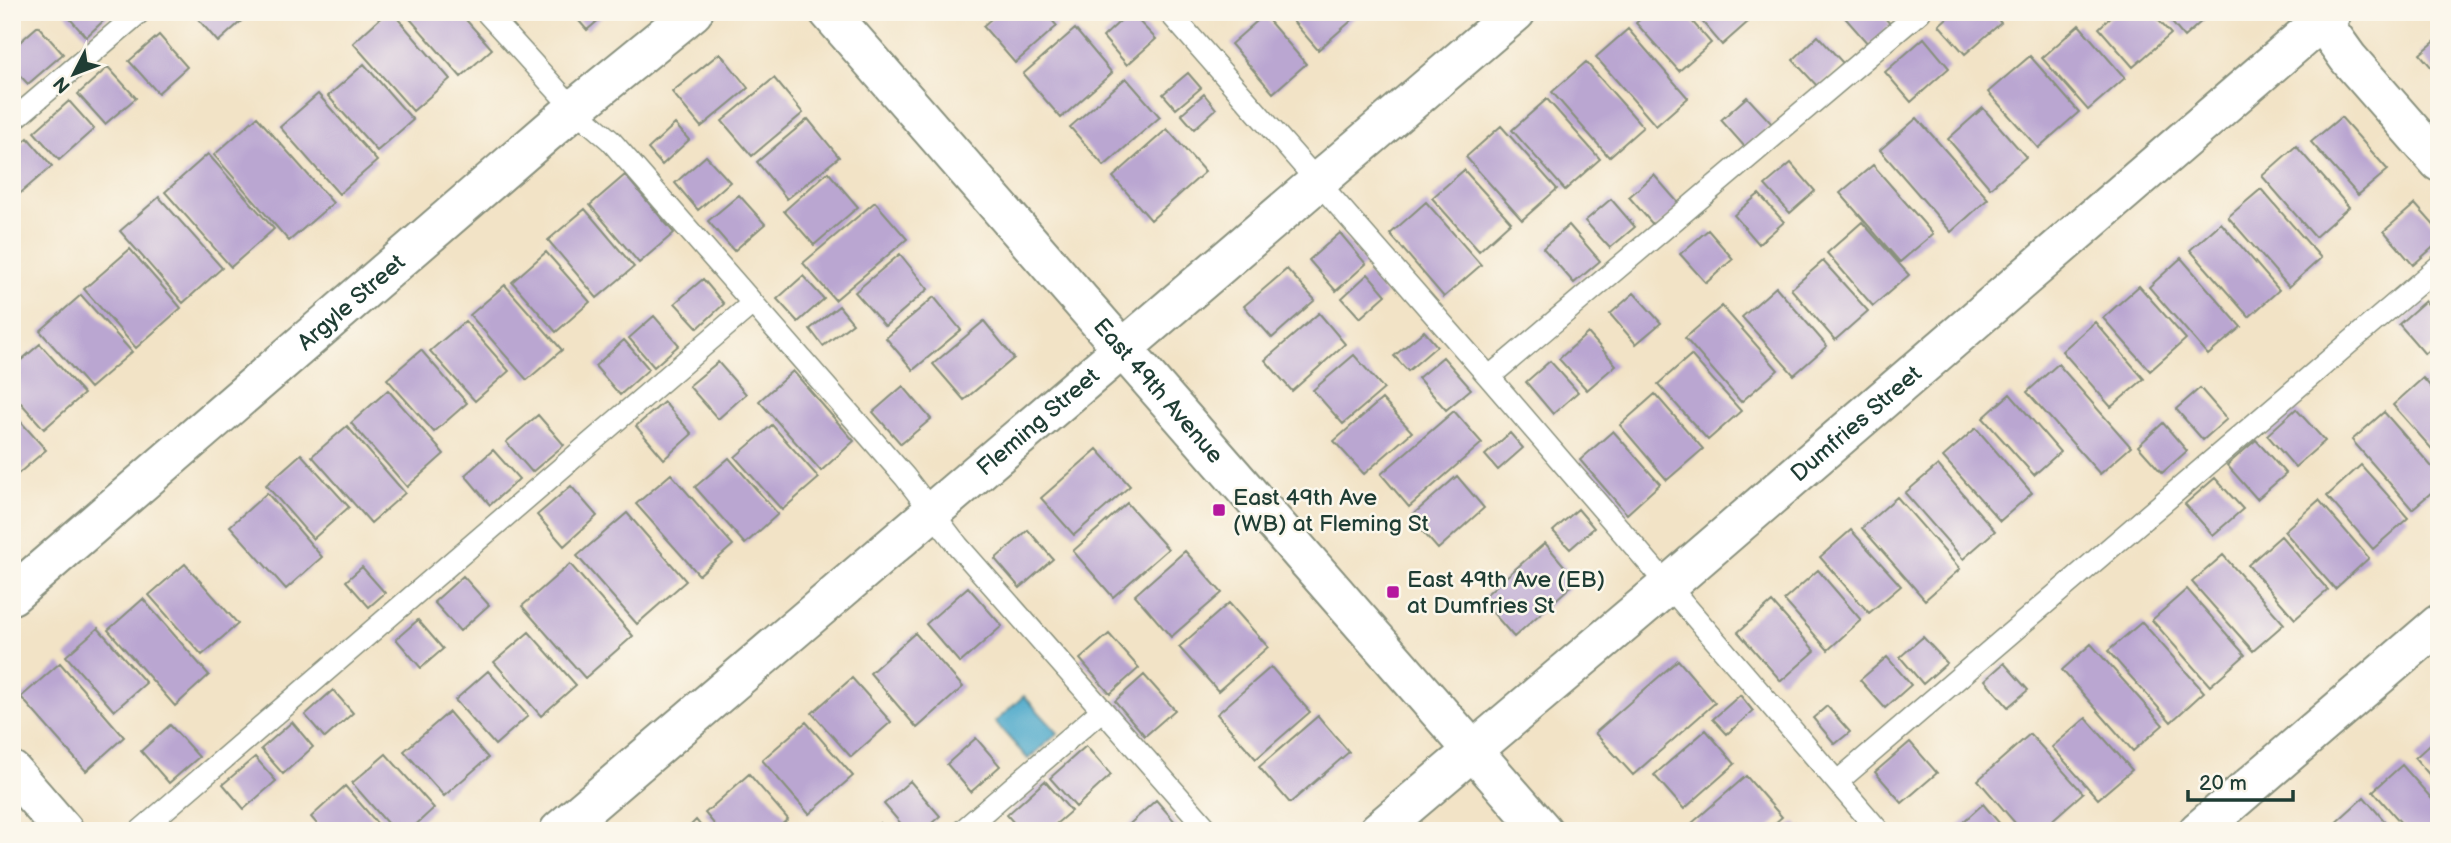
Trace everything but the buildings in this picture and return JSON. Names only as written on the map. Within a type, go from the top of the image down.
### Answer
[{"type":"street","name":"Argyle Street","points":[[12,595],[573,109],[693,12]]},
{"type":"street","name":"East 49th Avenue","points":[[829,12],[1543,831]]},
{"type":"street","name":"Fleming Street","points":[[559,831],[1516,12]]},
{"type":"street","points":[[2323,15],[2348,58],[2439,162]]},
{"type":"street","name":"Dumfries Street","points":[[1378,831],[1667,586],[2323,15]]},
{"type":"street","points":[[2198,831],[2439,625]]},
{"type":"street","points":[[12,771],[64,831]]},
{"type":"lane","points":[[12,121],[140,12]]},
{"type":"lane","points":[[485,12],[573,109],[611,141],[905,477],[958,546],[1209,831]]},
{"type":"lane","points":[[1169,12],[1489,377],[1879,831]]},
{"type":"lane","points":[[1489,377],[1920,12]]},
{"type":"lane","points":[[1837,782],[2439,266]]},
{"type":"lane","points":[[140,831],[753,303]]},
{"type":"lane","points":[[962,831],[1102,710]]},
{"type":"water","points":[[1024,696],[1058,733],[1028,759],[995,722]]},
{"type":"place","name":"East 49th Ave (WB) at Fleming St","points":[[1219,510]]},
{"type":"place","name":"East 49th Ave (EB) at Dumfries St","points":[[1393,592]]}]
